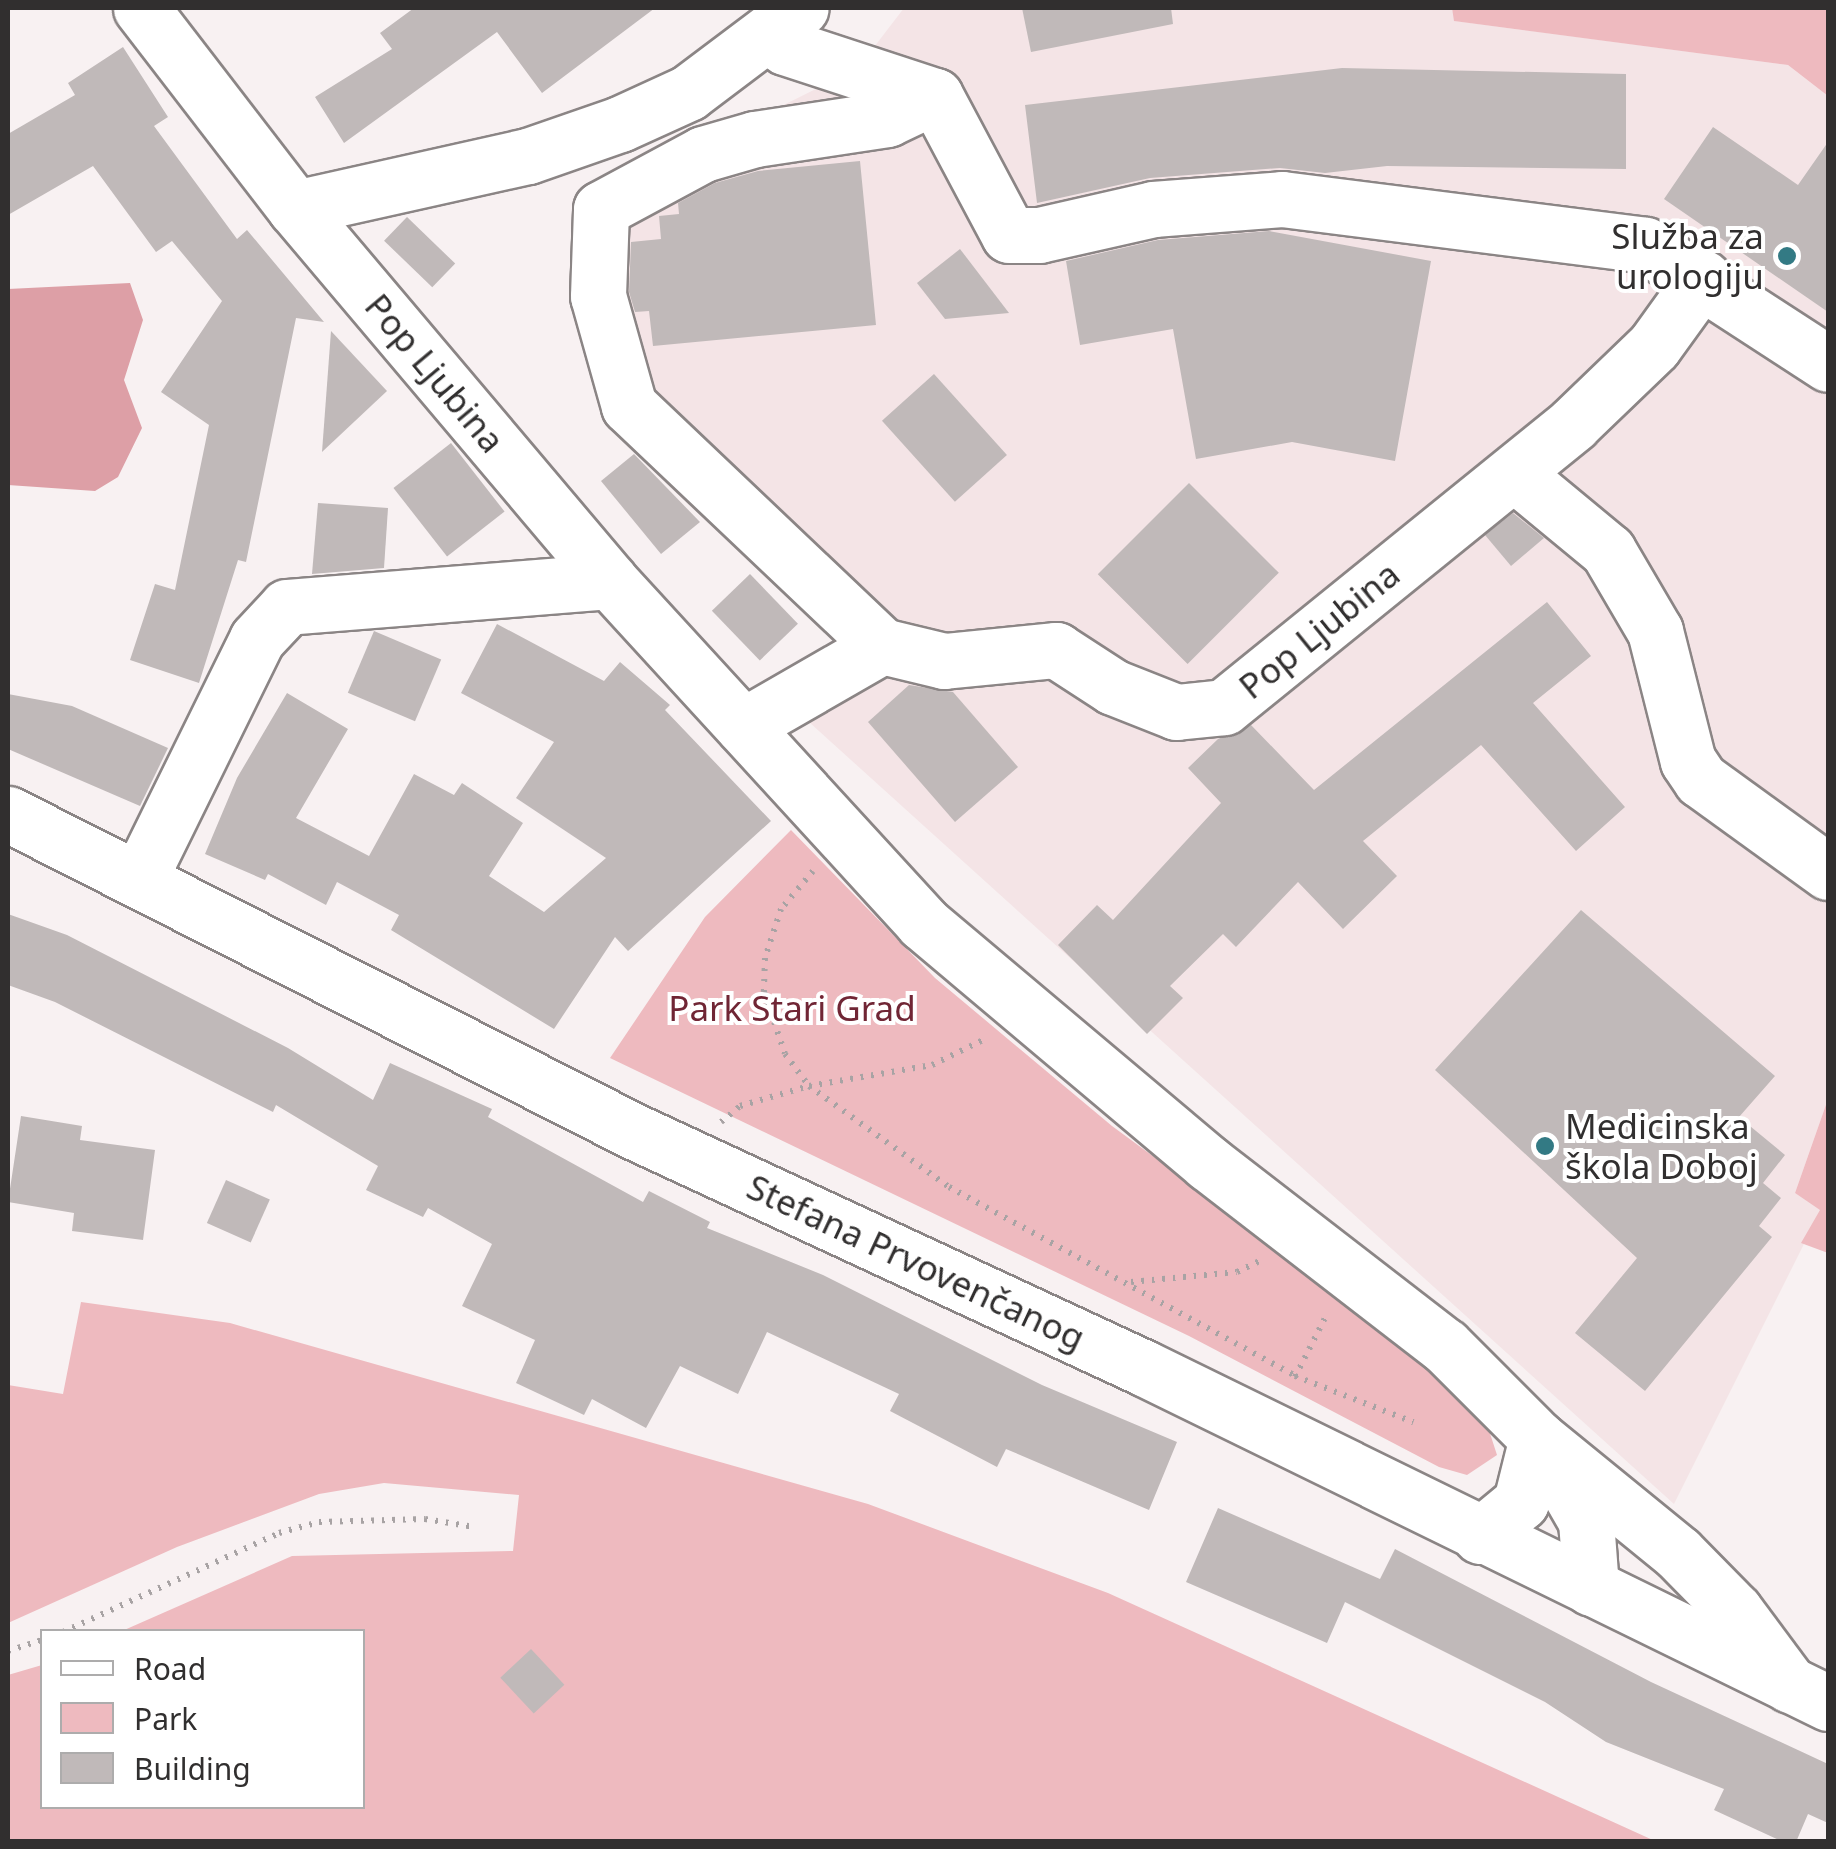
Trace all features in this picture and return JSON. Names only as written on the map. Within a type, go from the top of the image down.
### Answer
[{"type":"street","name":"Pop Ljubina","points":[[141,8],[295,208],[610,581],[922,923],[980,975],[1445,1346],[1538,1438]]},
{"type":"street","points":[[295,208],[528,156],[620,124],[688,92],[787,20]]},
{"type":"street","points":[[787,20],[786,47],[936,96],[1009,234],[1039,236],[1153,209],[1282,199],[1646,245],[1702,278],[1828,364]]},
{"type":"street","points":[[743,726],[882,646],[629,406],[598,296],[601,209],[703,154],[756,139],[887,119],[936,96]]},
{"type":"street","name":"Pop Ljubina","points":[[882,646],[944,661],[1056,650],[1112,686],[1176,712],[1224,707],[1516,474],[1654,346],[1702,278]]},
{"type":"street","points":[[1516,474],[1608,551],[1655,631],[1688,760],[1701,780],[1828,872]]},
{"type":"street","points":[[139,879],[258,639],[287,607],[610,581]]},
{"type":"street","name":"Stefana Prvovenčanog","points":[[8,814],[633,1131],[1144,1368],[1809,1694]]},
{"type":"street","points":[[1480,1536],[1521,1502],[1538,1438]]},
{"type":"street","points":[[1538,1438],[1586,1521],[1590,1588]]},
{"type":"street","points":[[1538,1438],[1678,1553],[1736,1611],[1809,1694]]},
{"type":"path","points":[[821,862],[781,909],[766,958],[764,992],[784,1054],[809,1086],[949,1187],[1130,1282],[1296,1376],[1412,1422]]},
{"type":"path","points":[[740,1106],[809,1086],[932,1065],[990,1037]]},
{"type":"path","points":[[1130,1282],[1237,1272],[1255,1266],[1271,1246]]},
{"type":"path","points":[[1296,1376],[1336,1296]]},
{"type":"path","points":[[70,1629],[279,1533],[318,1522],[425,1520],[474,1527]]},
{"type":"path","points":[[8,1650],[40,1641]]},
{"type":"shaded area","points":[[904,8],[1452,8],[1455,21],[1788,65],[1828,96],[1828,1099],[1795,1193],[1821,1210],[1674,1504],[778,694],[860,653],[608,407],[588,202],[858,68]]},
{"type":"shaded area","points":[[130,283],[143,320],[124,380],[142,428],[118,477],[95,491],[8,485],[8,289]]},
{"type":"green space","points":[[1452,8],[1828,8],[1828,96],[1788,65],[1454,21]]},
{"type":"green space","name":"Park Stari Grad","points":[[791,830],[935,978],[1112,1126],[1408,1344],[1485,1418],[1497,1455],[1467,1475],[1439,1467],[1189,1336],[610,1058],[705,917]]},
{"type":"green space","points":[[1828,1099],[1828,1253],[1801,1243],[1820,1210],[1795,1193]]},
{"type":"green space","points":[[81,1302],[230,1323],[868,1504],[1108,1593],[1655,1841],[8,1841],[8,1675],[40,1666],[40,1809],[365,1809],[365,1629],[127,1629],[292,1556],[513,1551],[519,1495],[384,1483],[319,1494],[177,1547],[8,1623],[8,1385],[63,1394]]},
{"type":"building","points":[[414,8],[655,8],[542,93],[497,32],[344,143],[315,97],[392,49],[380,33]]},
{"type":"building","points":[[1022,8],[1171,8],[1173,24],[1031,52]]},
{"type":"building","points":[[123,47],[168,117],[154,126],[237,239],[247,230],[324,322],[296,318],[246,562],[238,560],[199,683],[130,660],[155,584],[175,590],[209,425],[161,392],[222,301],[172,241],[156,252],[93,166],[8,215],[8,134],[75,95],[68,83]]},
{"type":"building","points":[[1342,68],[1626,74],[1626,169],[1387,166],[1325,173],[1280,168],[1150,178],[1037,203],[1025,105]]},
{"type":"building","name":"Služba za urologiju","points":[[1713,127],[1798,185],[1828,142],[1828,312],[1664,199]]},
{"type":"building","points":[[860,161],[876,325],[653,346],[649,311],[635,312],[629,292],[631,242],[661,239],[659,216],[679,214],[678,203],[715,183],[758,171]]},
{"type":"building","points":[[407,217],[455,264],[432,287],[384,241]]},
{"type":"building","points":[[1269,231],[1431,261],[1395,461],[1292,442],[1196,459],[1173,329],[1080,345],[1066,261],[1158,240]]},
{"type":"building","points":[[960,249],[1009,313],[945,319],[917,283]]},
{"type":"building","points":[[331,331],[387,391],[322,452]]},
{"type":"building","points":[[934,374],[1007,455],[955,502],[882,421]]},
{"type":"building","points":[[451,443],[505,512],[447,557],[393,488]]},
{"type":"building","points":[[634,454],[700,522],[661,554],[601,481]]},
{"type":"building","points":[[1189,483],[1279,573],[1188,664],[1098,574]]},
{"type":"building","points":[[318,503],[388,508],[384,568],[312,574]]},
{"type":"building","points":[[1513,513],[1544,538],[1511,566],[1485,535]]},
{"type":"building","points":[[750,574],[798,624],[760,660],[712,611]]},
{"type":"building","points":[[1547,602],[1591,656],[1533,703],[1625,807],[1576,851],[1481,745],[1363,841],[1397,876],[1343,929],[1298,882],[1236,947],[1223,934],[1170,986],[1183,998],[1147,1034],[1058,945],[1097,905],[1113,920],[1221,803],[1188,768],[1218,739],[1251,725],[1314,790]]},
{"type":"building","points":[[497,624],[604,681],[620,662],[670,705],[665,710],[771,821],[628,951],[615,937],[554,1029],[391,930],[399,915],[337,882],[326,905],[268,874],[265,880],[205,854],[237,778],[287,693],[348,729],[296,818],[369,856],[414,774],[454,795],[462,783],[523,823],[489,876],[544,912],[606,858],[516,798],[554,742],[461,693]]},
{"type":"building","points":[[374,631],[441,660],[415,721],[348,693]]},
{"type":"building","points":[[909,685],[953,692],[1018,767],[955,822],[868,722]]},
{"type":"building","points":[[8,694],[72,706],[168,748],[140,806],[8,749]]},
{"type":"building","points":[[1581,910],[1775,1076],[1739,1117],[1785,1155],[1763,1183],[1781,1198],[1759,1226],[1772,1237],[1645,1391],[1575,1333],[1637,1258],[1435,1070]]},
{"type":"building","points":[[8,914],[67,935],[288,1048],[373,1100],[390,1063],[492,1109],[488,1117],[643,1202],[649,1191],[710,1222],[707,1228],[823,1275],[1042,1385],[1177,1442],[1149,1510],[1006,1449],[997,1467],[890,1411],[899,1394],[767,1332],[738,1394],[680,1366],[646,1428],[592,1399],[584,1415],[516,1383],[535,1340],[462,1306],[492,1244],[428,1208],[423,1217],[366,1190],[378,1166],[276,1105],[273,1112],[55,1002],[8,985]]},
{"type":"building","points":[[21,1116],[82,1126],[80,1140],[155,1150],[143,1240],[72,1231],[74,1213],[8,1202]]},
{"type":"building","points":[[226,1180],[270,1200],[251,1242],[207,1223]]},
{"type":"building","points":[[1218,1508],[1380,1579],[1395,1549],[1651,1682],[1828,1764],[1828,1823],[1808,1814],[1796,1842],[1783,1842],[1714,1810],[1724,1789],[1606,1742],[1545,1702],[1345,1602],[1327,1643],[1186,1582]]},
{"type":"building","points":[[531,1649],[564,1685],[534,1713],[500,1678]]},
{"type":"place","name":"Služba za urologiju","points":[[1787,256]]},
{"type":"place","name":"Medicinska škola Doboj","points":[[1545,1146]]}]
